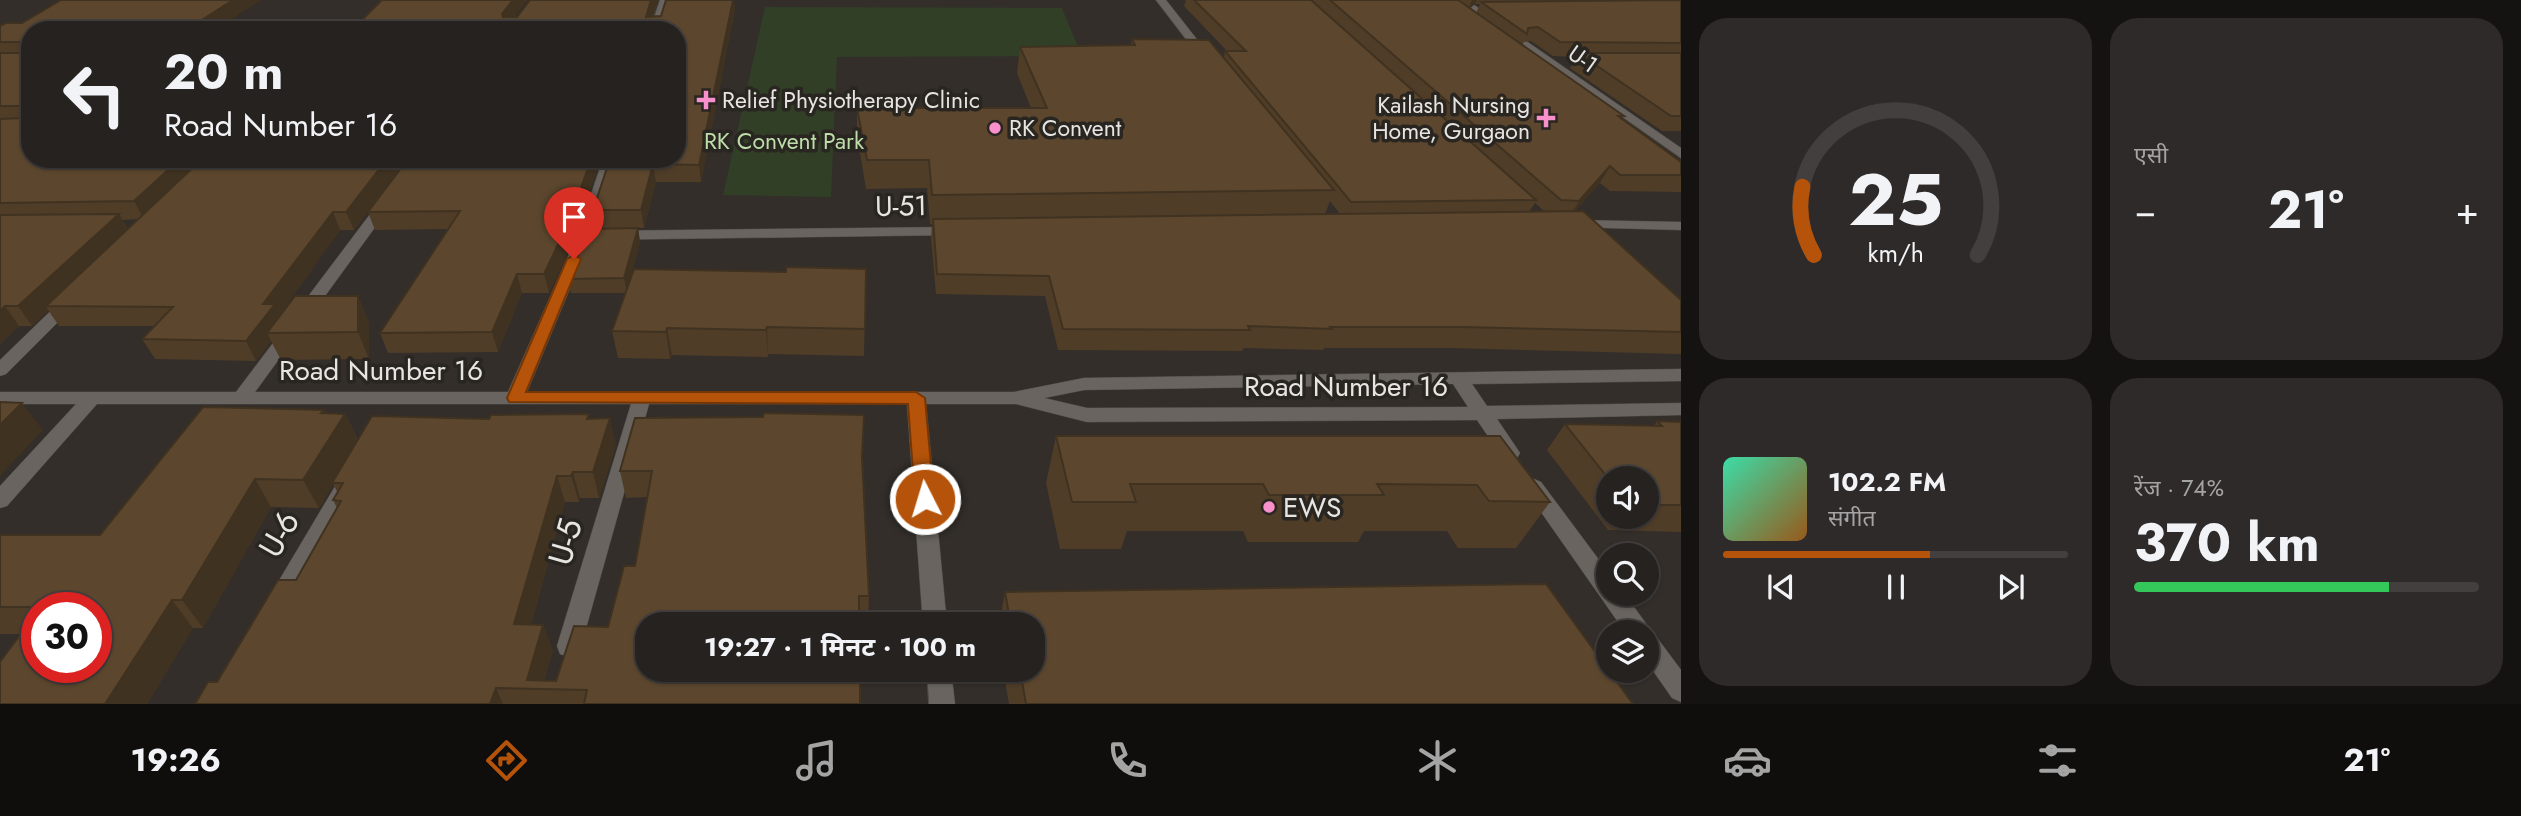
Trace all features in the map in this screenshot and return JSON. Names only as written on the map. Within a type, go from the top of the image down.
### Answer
[{"type":"street","points":[[658,21],[665,0]]},
{"type":"street","points":[[1161,0],[1212,65]]},
{"type":"street","name":"U-1","points":[[1455,2],[1475,10],[1681,154]]},
{"type":"street","name":"U-1","points":[[1455,2],[1582,101]]},
{"type":"street","points":[[1475,10],[1489,9]]},
{"type":"street","points":[[1530,62],[1577,62]]},
{"type":"street","points":[[1624,131],[1663,141],[1681,141]]},
{"type":"street","points":[[515,398],[583,236],[607,168]]},
{"type":"street","points":[[241,398],[393,192]]},
{"type":"street","points":[[1559,224],[1681,226]]},
{"type":"street","name":"U-51","points":[[583,236],[975,231]]},
{"type":"street","points":[[0,370],[78,293]]},
{"type":"street","name":"Road Number 16","points":[[0,398],[1014,398],[1084,384],[1681,375]]},
{"type":"street","points":[[1458,378],[1596,572]]},
{"type":"street","points":[[0,500],[92,398]]},
{"type":"street","points":[[383,422],[396,398]]},
{"type":"street","name":"U-5","points":[[564,664],[642,398]]},
{"type":"street","points":[[916,398],[934,612]]},
{"type":"street","name":"Road Number 16","points":[[1014,398],[1087,415],[1481,413],[1681,408]]},
{"type":"street","name":"U-6","points":[[267,622],[356,469]]},
{"type":"street","points":[[1659,660],[1681,690]]},
{"type":"street","points":[[940,682],[942,704]]},
{"type":"green space","name":"RK Convent Park","points":[[765,7],[1062,8],[1082,56],[837,57],[831,197],[723,195]]},
{"type":"building","points":[[61,0],[233,0],[200,21],[25,21]]},
{"type":"building","points":[[382,0],[513,0],[502,14],[503,17],[517,17],[530,0],[651,0],[646,17],[661,16],[666,0],[733,0],[699,165],[686,165],[686,21],[361,21]]},
{"type":"building","points":[[1194,0],[1311,0],[1536,200],[1351,202],[1225,51],[1246,51]]},
{"type":"building","points":[[1330,0],[1458,0],[1624,116],[1618,116],[1681,162],[1681,175],[1620,175],[1610,166],[1579,201],[1561,200]]},
{"type":"building","points":[[1681,0],[1681,43],[1560,42],[1538,27],[1528,28],[1527,34],[1481,2]]},
{"type":"building","points":[[6,23],[21,23],[21,42],[0,42],[0,26]]},
{"type":"building","points":[[1132,39],[1209,40],[1334,190],[932,195],[929,160],[867,160],[857,108],[1047,108],[1020,47],[1135,45]]},
{"type":"building","points":[[0,53],[21,53],[21,107],[0,106]]},
{"type":"building","points":[[1578,53],[1681,53],[1681,116],[1671,116]]},
{"type":"building","points":[[21,118],[21,168],[170,168],[134,201],[0,203],[0,119]]},
{"type":"building","points":[[192,168],[380,168],[346,212],[333,212],[263,304],[275,304],[246,341],[142,339],[173,307],[46,306]]},
{"type":"building","points":[[401,168],[588,168],[571,217],[544,274],[517,274],[492,332],[380,333],[460,211],[368,212]]},
{"type":"building","points":[[607,168],[652,168],[641,210],[593,210]]},
{"type":"building","points":[[1583,211],[1681,300],[1681,332],[1461,327],[1063,329],[1049,276],[937,274],[933,219]]},
{"type":"building","points":[[119,214],[18,306],[5,306],[0,311],[0,215]]},
{"type":"building","points":[[638,228],[624,278],[568,279],[589,229]]},
{"type":"building","points":[[786,267],[866,269],[865,329],[767,327],[766,330],[667,328],[666,332],[612,331],[634,269],[786,272]]},
{"type":"building","points":[[295,296],[358,296],[358,332],[267,333]]},
{"type":"building","points":[[0,402],[22,403],[0,425]]},
{"type":"building","points":[[203,407],[324,410],[321,413],[345,414],[303,480],[255,479],[182,600],[172,600],[105,704],[0,704],[0,662],[21,634],[21,683],[112,683],[112,592],[21,592],[21,607],[0,607],[0,535],[100,535]]},
{"type":"building","points":[[764,413],[864,415],[862,457],[869,596],[859,596],[859,612],[635,612],[635,682],[860,682],[860,704],[584,704],[587,690],[496,688],[490,704],[195,704],[208,682],[217,682],[278,580],[296,580],[341,501],[333,500],[343,483],[332,483],[372,416],[489,419],[491,415],[589,414],[587,419],[610,418],[593,472],[573,472],[571,476],[557,476],[514,624],[543,625],[527,680],[556,681],[574,626],[608,627],[624,566],[635,566],[652,471],[620,471],[635,418],[763,417]]},
{"type":"building","points":[[1657,421],[1681,422],[1681,505],[1659,505],[1659,466],[1598,466],[1565,424],[1662,426]]},
{"type":"building","points":[[1056,436],[1500,436],[1550,502],[1489,501],[1477,485],[1377,484],[1384,495],[1269,495],[1263,484],[1130,484],[1136,502],[1072,502]]},
{"type":"building","points":[[1546,584],[1596,653],[1596,683],[1618,683],[1633,704],[1026,704],[1022,682],[1045,682],[1045,612],[1009,612],[1005,592]]},
{"type":"place","name":"Relief Physiotherapy Clinic","points":[[706,100]]},
{"type":"place","name":"Kailash Nursing Home, Gurgaon","points":[[1546,118]]},
{"type":"place","name":"RK Convent","points":[[995,128]]},
{"type":"place","name":"EWS","points":[[1269,507]]},
{"type":"route","points":[[574,259],[515,398],[916,398],[925,499]]}]
